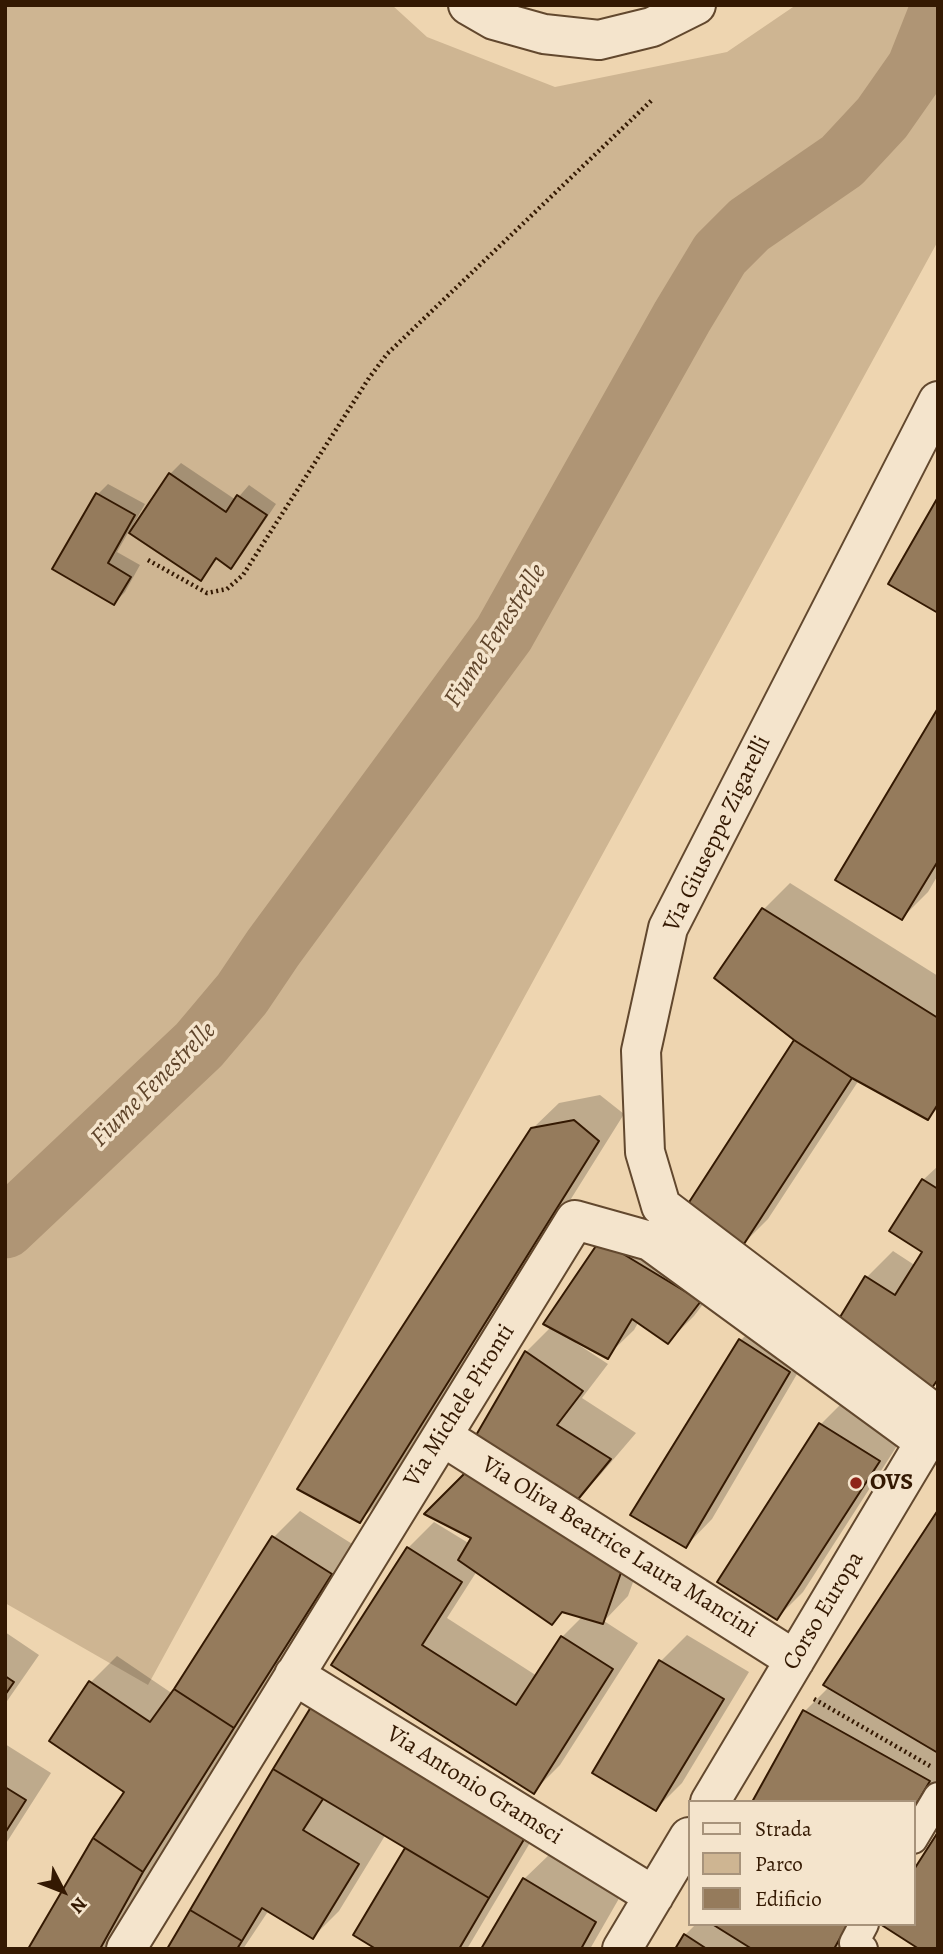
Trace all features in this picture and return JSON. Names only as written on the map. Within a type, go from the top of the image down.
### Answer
[{"type":"street","points":[[468,5],[494,20],[544,34],[599,40],[652,27],[696,5]]},
{"type":"street","name":"Via Giuseppe Zigarelli","points":[[934,1426],[661,1206],[645,1152],[641,1051],[668,928],[938,401]]},
{"type":"street","name":"Via Michele Pironti","points":[[126,1949],[575,1220],[650,1241],[934,1426]]},
{"type":"street","name":"Corso Europa","points":[[711,1800],[934,1426]]},
{"type":"street","name":"Via Oliva Beatrice Laura Mancini","points":[[442,1436],[789,1670]]},
{"type":"street","name":"Via Antonio Gramsci","points":[[295,1675],[654,1896]]},
{"type":"street","points":[[915,1836],[938,1797]]},
{"type":"street","points":[[622,1949],[688,1839]]},
{"type":"street","points":[[863,1926],[854,1943],[863,1949]]},
{"type":"path","points":[[148,560],[207,593],[228,589],[243,575],[387,354],[653,99]]},
{"type":"path","points":[[789,1670],[938,1770]]},
{"type":"green space","points":[[5,5],[392,5],[427,37],[555,87],[727,52],[796,5],[938,5],[938,241],[148,1685],[5,1603]]},
{"type":"building","points":[[169,473],[226,512],[237,495],[267,515],[231,569],[216,558],[201,581],[129,533]]},
{"type":"building","points":[[96,493],[135,515],[108,563],[131,577],[114,605],[52,569]]},
{"type":"building","points":[[938,497],[938,613],[888,584]]},
{"type":"building","points":[[938,708],[938,861],[902,920],[835,880]]},
{"type":"building","points":[[762,908],[938,1018],[938,1104],[928,1120],[852,1078],[794,1040],[714,978]]},
{"type":"building","points":[[794,1040],[852,1078],[742,1247],[684,1210]]},
{"type":"building","points":[[574,1120],[599,1141],[360,1523],[297,1489],[531,1128]]},
{"type":"building","points":[[922,1179],[938,1189],[938,1379],[932,1388],[834,1327],[865,1276],[895,1295],[922,1252],[889,1231]]},
{"type":"building","points":[[600,1240],[701,1301],[668,1344],[632,1319],[608,1359],[543,1324]]},
{"type":"building","points":[[739,1339],[790,1372],[686,1548],[630,1515]]},
{"type":"building","points":[[525,1351],[583,1391],[557,1425],[611,1459],[575,1503],[475,1437]]},
{"type":"building","points":[[819,1423],[880,1461],[777,1620],[717,1582]]},
{"type":"building","points":[[469,1469],[623,1567],[603,1624],[562,1612],[552,1625],[458,1560],[471,1538],[424,1514]]},
{"type":"building","points":[[938,1510],[938,1753],[823,1685]]},
{"type":"building","points":[[272,1536],[332,1574],[234,1728],[174,1689]]},
{"type":"building","points":[[407,1547],[462,1582],[422,1645],[516,1705],[561,1636],[613,1669],[534,1794],[331,1665]]},
{"type":"building","points":[[659,1660],[724,1699],[656,1811],[592,1773]]},
{"type":"building","points":[[5,1676],[14,1682],[5,1695]]},
{"type":"building","points":[[89,1681],[150,1722],[174,1689],[234,1728],[143,1872],[93,1838],[124,1792],[49,1741]]},
{"type":"building","points":[[311,1707],[526,1836],[489,1898],[273,1769]]},
{"type":"building","points":[[803,1710],[930,1781],[915,1807],[915,1800],[753,1800]]},
{"type":"building","points":[[273,1769],[323,1799],[303,1830],[359,1864],[313,1939],[262,1908],[242,1941],[190,1910]]},
{"type":"building","points":[[5,1787],[26,1800],[5,1833]]},
{"type":"building","points":[[938,1832],[938,1949],[919,1949],[883,1926],[915,1926],[915,1868]]},
{"type":"building","points":[[93,1838],[143,1872],[100,1949],[28,1949]]},
{"type":"building","points":[[405,1848],[489,1898],[459,1949],[376,1949],[353,1935]]},
{"type":"building","points":[[523,1878],[596,1922],[581,1949],[481,1949]]},
{"type":"building","points":[[190,1910],[242,1941],[237,1949],[167,1949]]},
{"type":"building","points":[[715,1926],[847,1926],[834,1949],[752,1949]]},
{"type":"building","points":[[684,1934],[707,1949],[675,1949]]},
{"type":"waterway","name":"Fiume Fenestrelle","points":[[5,1228],[199,1045],[242,994],[504,634],[720,254],[749,225],[842,161],[882,118],[917,68],[938,15]]},
{"type":"place","name":"OVS","points":[[856,1483]]}]
